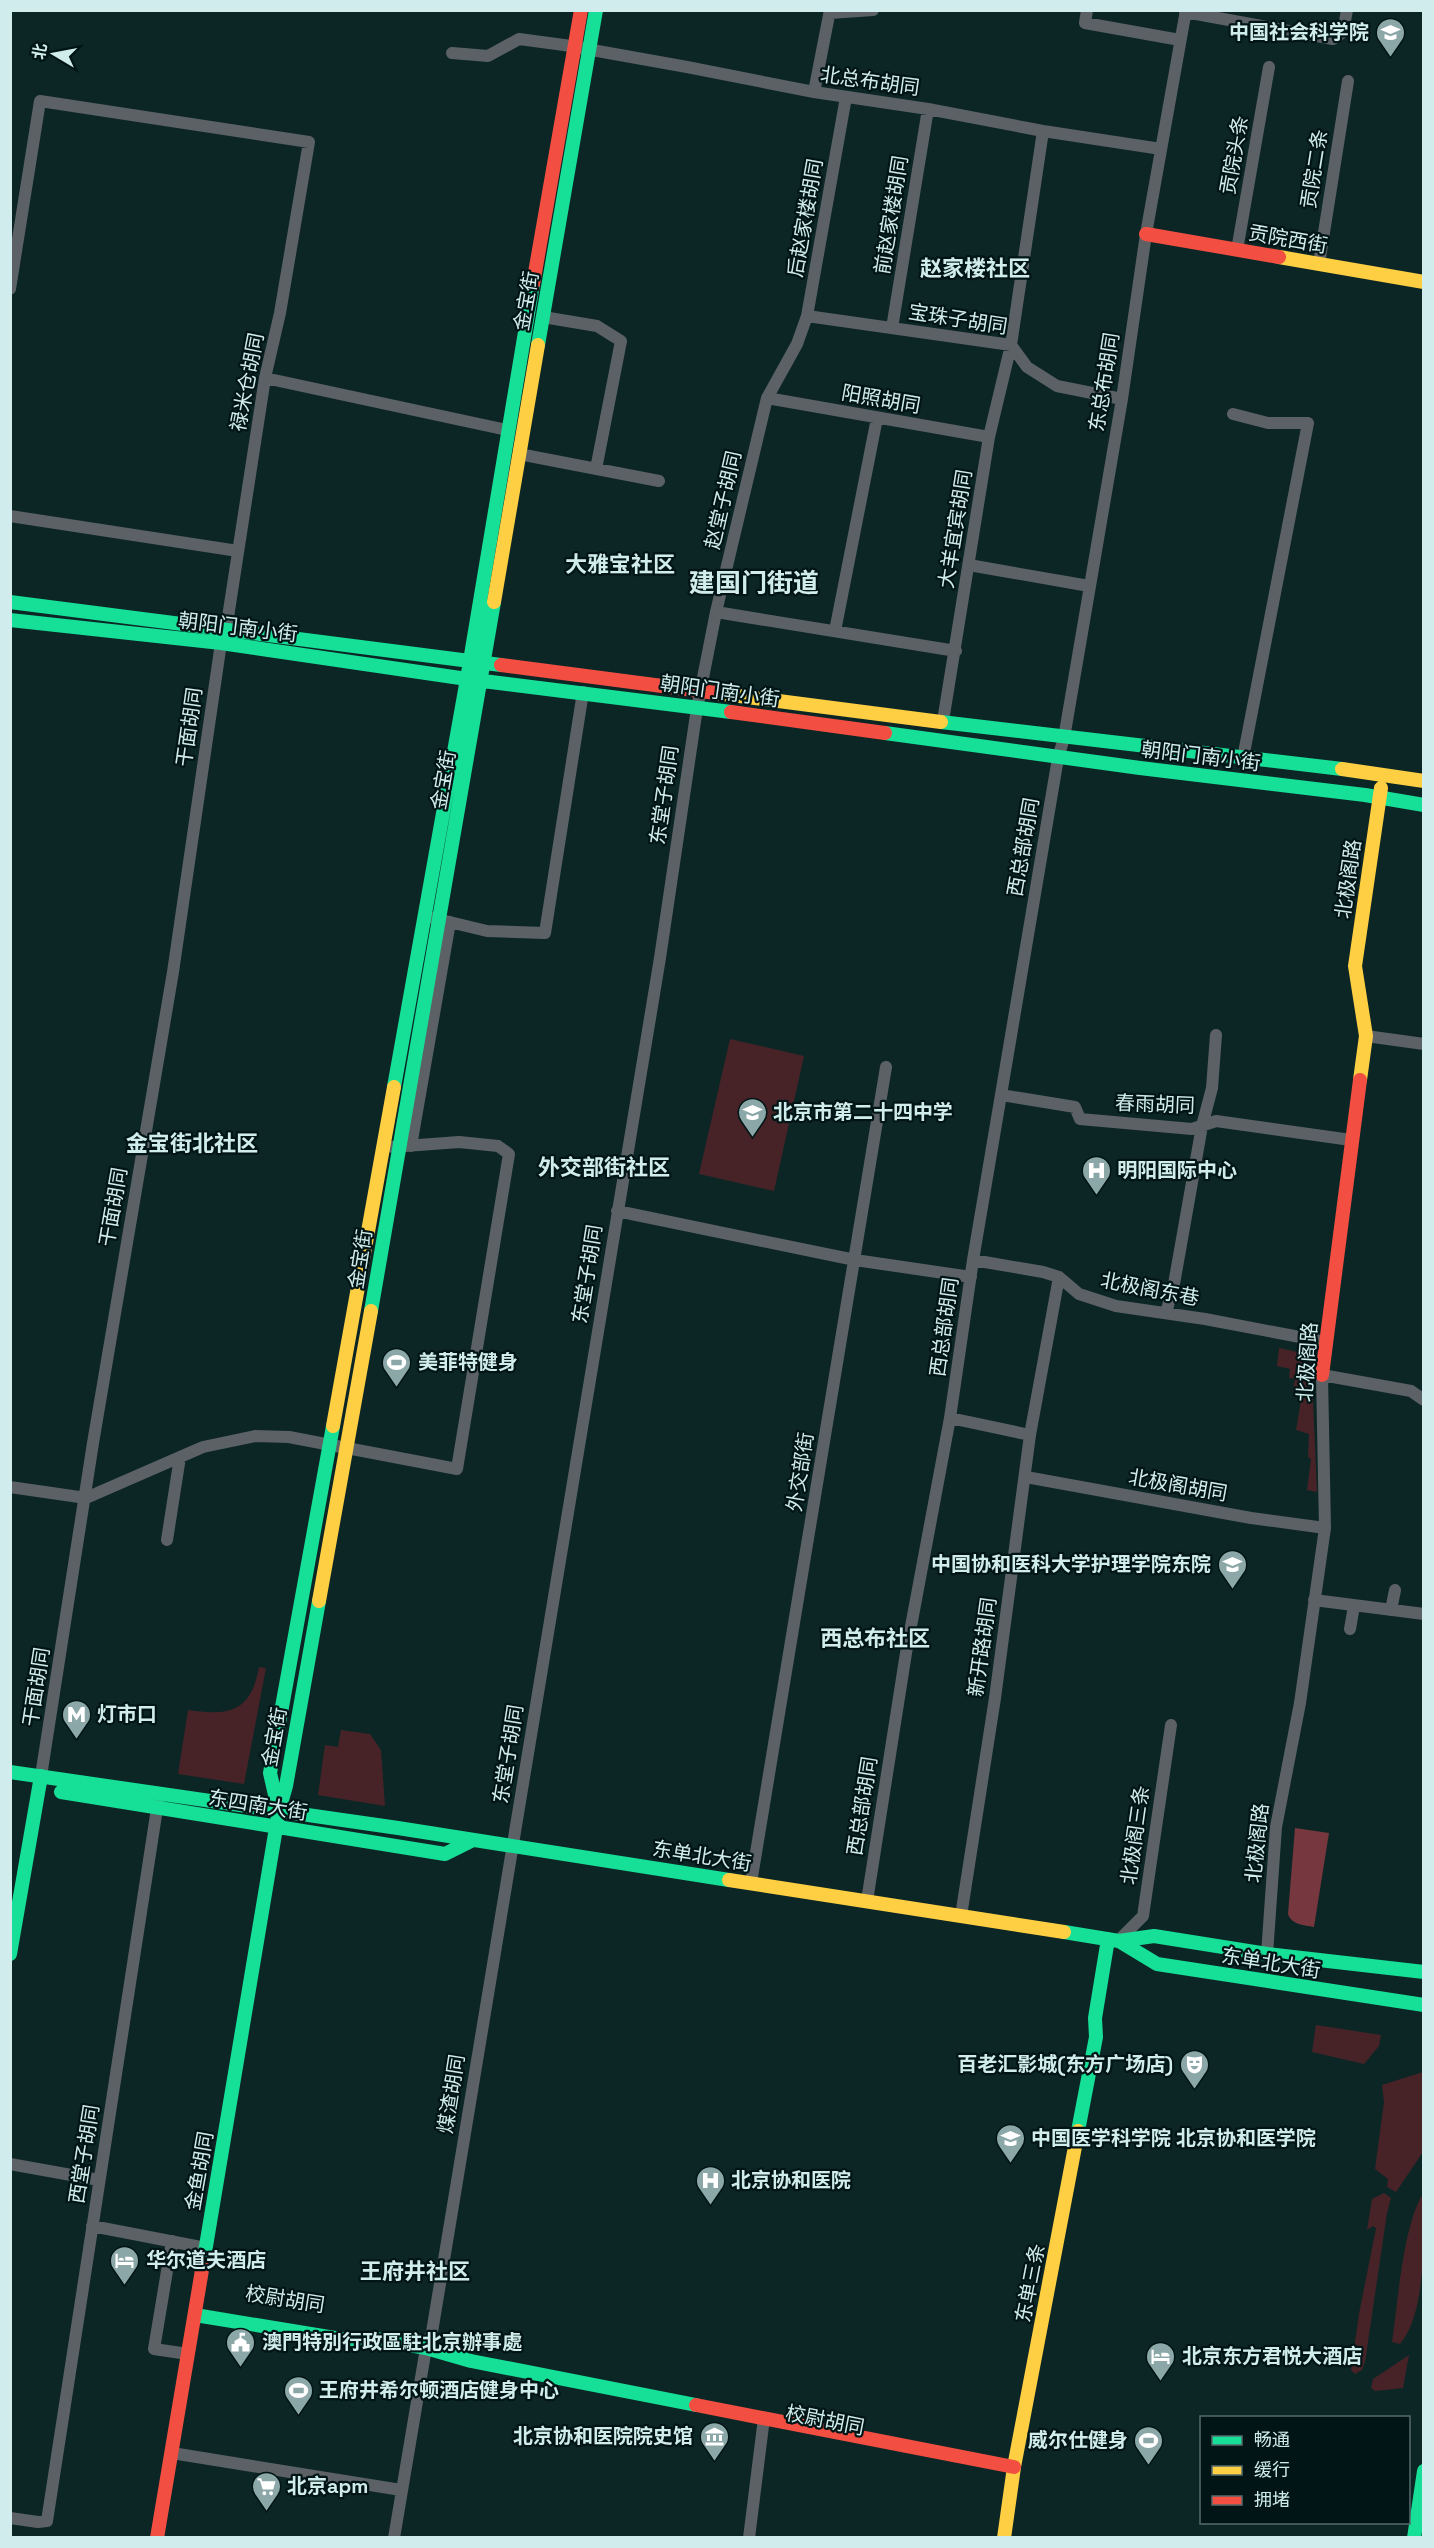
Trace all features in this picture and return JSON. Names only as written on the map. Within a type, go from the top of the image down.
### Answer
[{"type":"main road","name":"金宝街","points":[[279,1810],[270,1773],[330,1444],[398,1147],[444,921],[507,430],[581,10]]},
{"type":"main road","name":"金宝街","points":[[476,662],[519,454],[596,10]]},
{"type":"main road","name":"贡院西街","points":[[1146,234],[1424,282]]},
{"type":"main road","name":"朝阳门南小街","points":[[10,602],[474,679],[584,692],[1058,758],[1380,797],[1424,805]]},
{"type":"main road","name":"朝阳门南小街","points":[[10,620],[223,637],[476,662],[1064,738],[1383,774],[1424,781]]},
{"type":"main road","name":"金宝街","points":[[279,1810],[286,1786],[398,1147],[423,915],[474,679]]},
{"type":"main road","name":"北极阁路","points":[[1322,1375],[1366,1036],[1355,966],[1383,774]]},
{"type":"main road","name":"东四南大街","points":[[10,1772],[279,1810]]},
{"type":"main road","name":"东四南大街","points":[[41,1776],[52,1790],[156,1809],[445,1854],[473,1840]]},
{"type":"main road","points":[[10,1954],[41,1776]]},
{"type":"main road","name":"东单北大街","points":[[279,1810],[1113,1940],[1154,1936],[1267,1954],[1424,1972]]},
{"type":"main road","name":"金鱼胡同","points":[[157,2538],[279,1810]]},
{"type":"main road","name":"东单北大街","points":[[1113,1940],[1157,1964],[1424,2005]]},
{"type":"main road","name":"东单三条","points":[[1004,2538],[1014,2472],[1096,2037],[1104,2020],[1113,1940]]},
{"type":"main road","name":"校尉胡同","points":[[195,2309],[343,2328],[366,2338],[426,2348],[471,2361],[634,2394],[650,2395],[763,2423],[1014,2472]]},
{"type":"main road","points":[[1414,2538],[1424,2471]]},
{"type":"street","points":[[814,93],[830,11],[873,10]]},
{"type":"street","points":[[1087,10],[1084,23],[1180,40]]},
{"type":"street","points":[[1186,11],[1333,39],[1343,32],[1347,10]]},
{"type":"street","name":"东总布胡同","points":[[1058,758],[1064,738],[1122,399],[1146,234],[1186,11]]},
{"type":"street","name":"北总布胡同","points":[[452,54],[488,56],[519,39],[575,47],[814,93],[928,109],[1043,131],[1161,149]]},
{"type":"street","name":"贡院头条","points":[[1237,250],[1269,67]]},
{"type":"street","name":"贡院二条","points":[[1319,264],[1347,81]]},
{"type":"street","name":"后赵家楼胡同","points":[[798,344],[807,316],[846,97]]},
{"type":"street","name":"禄米仓胡同","points":[[10,289],[40,101],[309,142],[280,313],[266,378],[223,637]]},
{"type":"street","name":"前赵家楼胡同","points":[[892,328],[928,109]]},
{"type":"street","name":"大羊宜宾胡同","points":[[943,721],[990,437],[1011,345],[1043,131]]},
{"type":"street","name":"宝珠子胡同","points":[[807,316],[1011,345],[1027,367],[1057,386],[1122,399]]},
{"type":"street","points":[[543,317],[597,326],[621,341],[596,469]]},
{"type":"street","name":"赵堂子胡同","points":[[697,708],[716,612],[767,398],[798,344]]},
{"type":"street","points":[[266,378],[507,430]]},
{"type":"street","name":"阳照胡同","points":[[767,398],[990,437]]},
{"type":"street","points":[[1233,414],[1268,423],[1308,423],[1243,758]]},
{"type":"street","points":[[835,631],[877,418]]},
{"type":"street","points":[[519,454],[659,481]]},
{"type":"street","points":[[10,516],[238,552]]},
{"type":"street","points":[[969,565],[1089,586]]},
{"type":"street","points":[[716,612],[956,651]]},
{"type":"street","name":"干面胡同","points":[[41,1776],[113,1322],[172,984],[223,637]]},
{"type":"street","points":[[423,915],[487,931],[545,933],[584,692]]},
{"type":"street","name":"东堂子胡同","points":[[513,1846],[658,970],[697,708]]},
{"type":"street","name":"西总部胡同","points":[[867,1901],[906,1653],[950,1418],[973,1260],[1058,758]]},
{"type":"street","points":[[1166,1313],[1174,1284],[1202,1126],[1212,1088],[1216,1035]]},
{"type":"street","points":[[1366,1036],[1424,1044]]},
{"type":"street","name":"外交部街","points":[[751,1883],[886,1067]]},
{"type":"street","name":"春雨胡同","points":[[1001,1095],[1075,1107],[1080,1119],[1192,1129],[1216,1121],[1351,1140]]},
{"type":"street","points":[[10,1487],[86,1498],[203,1448],[255,1436],[289,1437],[457,1469],[508,1154],[498,1146],[459,1142],[398,1147]]},
{"type":"street","points":[[617,1211],[855,1260],[971,1277]]},
{"type":"street","name":"北极阁东巷","points":[[973,1260],[1043,1272],[1059,1277],[1079,1294],[1116,1306],[1326,1342]]},
{"type":"street","name":"新开路胡同","points":[[961,1916],[1026,1477],[1030,1435],[1059,1277]]},
{"type":"street","points":[[1322,1375],[1411,1391],[1424,1400]]},
{"type":"street","name":"北极阁路","points":[[1267,1954],[1276,1827],[1300,1703],[1325,1528],[1322,1375]]},
{"type":"street","points":[[950,1418],[1030,1435]]},
{"type":"street","points":[[167,1540],[180,1457]]},
{"type":"street","name":"北极阁胡同","points":[[1026,1477],[1240,1516],[1325,1528]]},
{"type":"street","points":[[1391,1610],[1395,1590]]},
{"type":"street","points":[[1314,1600],[1424,1614]]},
{"type":"street","points":[[1350,1629],[1354,1606]]},
{"type":"street","name":"北极阁三条","points":[[1113,1940],[1143,1916],[1171,1725]]},
{"type":"street","name":"西堂子胡同","points":[[10,2518],[38,2522],[47,2520],[159,1793]]},
{"type":"street","name":"煤渣胡同","points":[[394,2538],[426,2348],[432,2332],[513,1846]]},
{"type":"street","points":[[10,2164],[99,2180]]},
{"type":"street","points":[[92,2226],[206,2248]]},
{"type":"street","points":[[172,2241],[154,2349],[188,2355]]},
{"type":"street","points":[[749,2538],[763,2423]]},
{"type":"street","points":[[172,2453],[401,2490]]},
{"type":"shaded area","points":[[730,1039],[804,1056],[774,1191],[699,1174]]},
{"type":"shaded area","points":[[1279,1348],[1311,1355],[1317,1492],[1307,1490],[1311,1459],[1308,1457],[1309,1434],[1296,1430],[1302,1394],[1293,1391],[1295,1379],[1289,1378],[1290,1369],[1277,1366]]},
{"type":"shaded area","points":[[259,1667],[266,1668],[244,1784],[178,1774],[188,1710],[215,1712],[236,1708],[250,1694]]},
{"type":"shaded area","points":[[341,1730],[370,1734],[381,1750],[385,1806],[318,1795],[325,1745],[338,1747]]},
{"type":"shaded area","points":[[1295,1828],[1329,1833],[1314,1927],[1295,1922],[1288,1914]]},
{"type":"shaded area","points":[[1316,2025],[1381,2035],[1379,2046],[1364,2064],[1312,2052]]},
{"type":"shaded area","points":[[1423,2072],[1423,2152],[1396,2192],[1387,2187],[1388,2179],[1375,2169],[1384,2102],[1382,2085]]},
{"type":"shaded area","points":[[1384,2193],[1391,2198],[1365,2362],[1362,2370],[1355,2374],[1351,2370],[1359,2314],[1376,2228],[1373,2226],[1367,2230],[1372,2199]]},
{"type":"shaded area","points":[[1423,2194],[1423,2250],[1419,2293],[1409,2330],[1400,2344],[1392,2342],[1402,2265],[1416,2208]]},
{"type":"shaded area","points":[[1409,2355],[1403,2388],[1375,2391],[1371,2388],[1373,2379]]},
{"type":"traffic: fast","points":[[538,345],[596,10]]},
{"type":"traffic: fast","points":[[394,1087],[467,679],[533,284]]},
{"type":"traffic: fast","points":[[10,602],[501,665]]},
{"type":"traffic: fast","points":[[371,1311],[494,602]]},
{"type":"traffic: fast","points":[[10,620],[221,643],[467,679],[731,712]]},
{"type":"traffic: fast","points":[[941,722],[1342,769]]},
{"type":"traffic: fast","points":[[885,733],[1140,768],[1365,795],[1424,805]]},
{"type":"traffic: fast","points":[[278,1808],[270,1773],[333,1426]]},
{"type":"traffic: fast","points":[[203,2264],[279,1810],[286,1786],[319,1601]]},
{"type":"traffic: fast","points":[[10,1772],[398,1828],[729,1880]]},
{"type":"traffic: fast","points":[[10,1954],[41,1776]]},
{"type":"traffic: fast","points":[[61,1792],[445,1854],[473,1840]]},
{"type":"traffic: fast","points":[[1064,1932],[1119,1941],[1154,1936],[1267,1954],[1424,1972]]},
{"type":"traffic: fast","points":[[1078,2131],[1096,2037],[1095,2018],[1108,1939]]},
{"type":"traffic: fast","points":[[1119,1941],[1157,1964],[1424,2005]]},
{"type":"traffic: fast","points":[[195,2315],[341,2339],[376,2339],[426,2348],[471,2361],[696,2405]]},
{"type":"traffic: fast","points":[[1414,2538],[1424,2471]]},
{"type":"traffic: slow","points":[[1279,257],[1424,282]]},
{"type":"traffic: slow","points":[[494,602],[538,345]]},
{"type":"traffic: slow","points":[[716,693],[941,722]]},
{"type":"traffic: slow","points":[[1342,769],[1424,781]]},
{"type":"traffic: slow","points":[[1360,1080],[1366,1036],[1355,966],[1381,788]]},
{"type":"traffic: slow","points":[[333,1426],[394,1087]]},
{"type":"traffic: slow","points":[[319,1601],[371,1311]]},
{"type":"traffic: slow","points":[[729,1880],[1064,1932]]},
{"type":"traffic: slow","points":[[1004,2538],[1014,2467],[1078,2131]]},
{"type":"traffic: jam","points":[[533,284],[581,10]]},
{"type":"traffic: jam","points":[[1146,234],[1279,257]]},
{"type":"traffic: jam","points":[[501,665],[716,693]]},
{"type":"traffic: jam","points":[[731,712],[885,733]]},
{"type":"traffic: jam","points":[[1322,1375],[1360,1080]]},
{"type":"traffic: jam","points":[[157,2538],[203,2264]]},
{"type":"traffic: jam","points":[[696,2405],[1014,2467]]},
{"type":"place","name":"中国社会科学院","points":[[1390,58]]},
{"type":"place","name":"北京市第二十四中学","points":[[752,1138]]},
{"type":"place","name":"明阳国际中心","points":[[1096,1196]]},
{"type":"place","name":"美菲特健身","points":[[397,1388]]},
{"type":"place","name":"中国协和医科大学护理学院东院","points":[[1232,1590]]},
{"type":"place","name":"灯市口","points":[[76,1740]]},
{"type":"place","name":"百老汇影城(东方广场店)","points":[[1194,2090]]},
{"type":"place","name":"中国医学科学院 北京协和医学院","points":[[1010,2164]]},
{"type":"place","name":"北京协和医院","points":[[710,2206]]},
{"type":"place","name":"华尔道夫酒店","points":[[125,2286]]},
{"type":"place","name":"澳門特別行政區駐北京辦事處","points":[[241,2368]]},
{"type":"place","name":"北京东方君悦大酒店","points":[[1161,2382]]},
{"type":"place","name":"王府井希尔顿酒店健身中心","points":[[298,2416]]},
{"type":"place","name":"北京协和医院院史馆","points":[[714,2462]]},
{"type":"place","name":"威尔仕健身","points":[[1149,2466]]},
{"type":"place","name":"北京apm","points":[[266,2512]]},
{"type":"district","name":"赵家楼社区","points":[[975,268]]},
{"type":"district","name":"大雅宝社区","points":[[620,564]]},
{"type":"district","name":"建国门街道","points":[[754,583]]},
{"type":"district","name":"金宝街北社区","points":[[192,1143]]},
{"type":"district","name":"外交部街社区","points":[[604,1167]]},
{"type":"district","name":"西总布社区","points":[[875,1638]]},
{"type":"district","name":"王府井社区","points":[[415,2271]]}]
